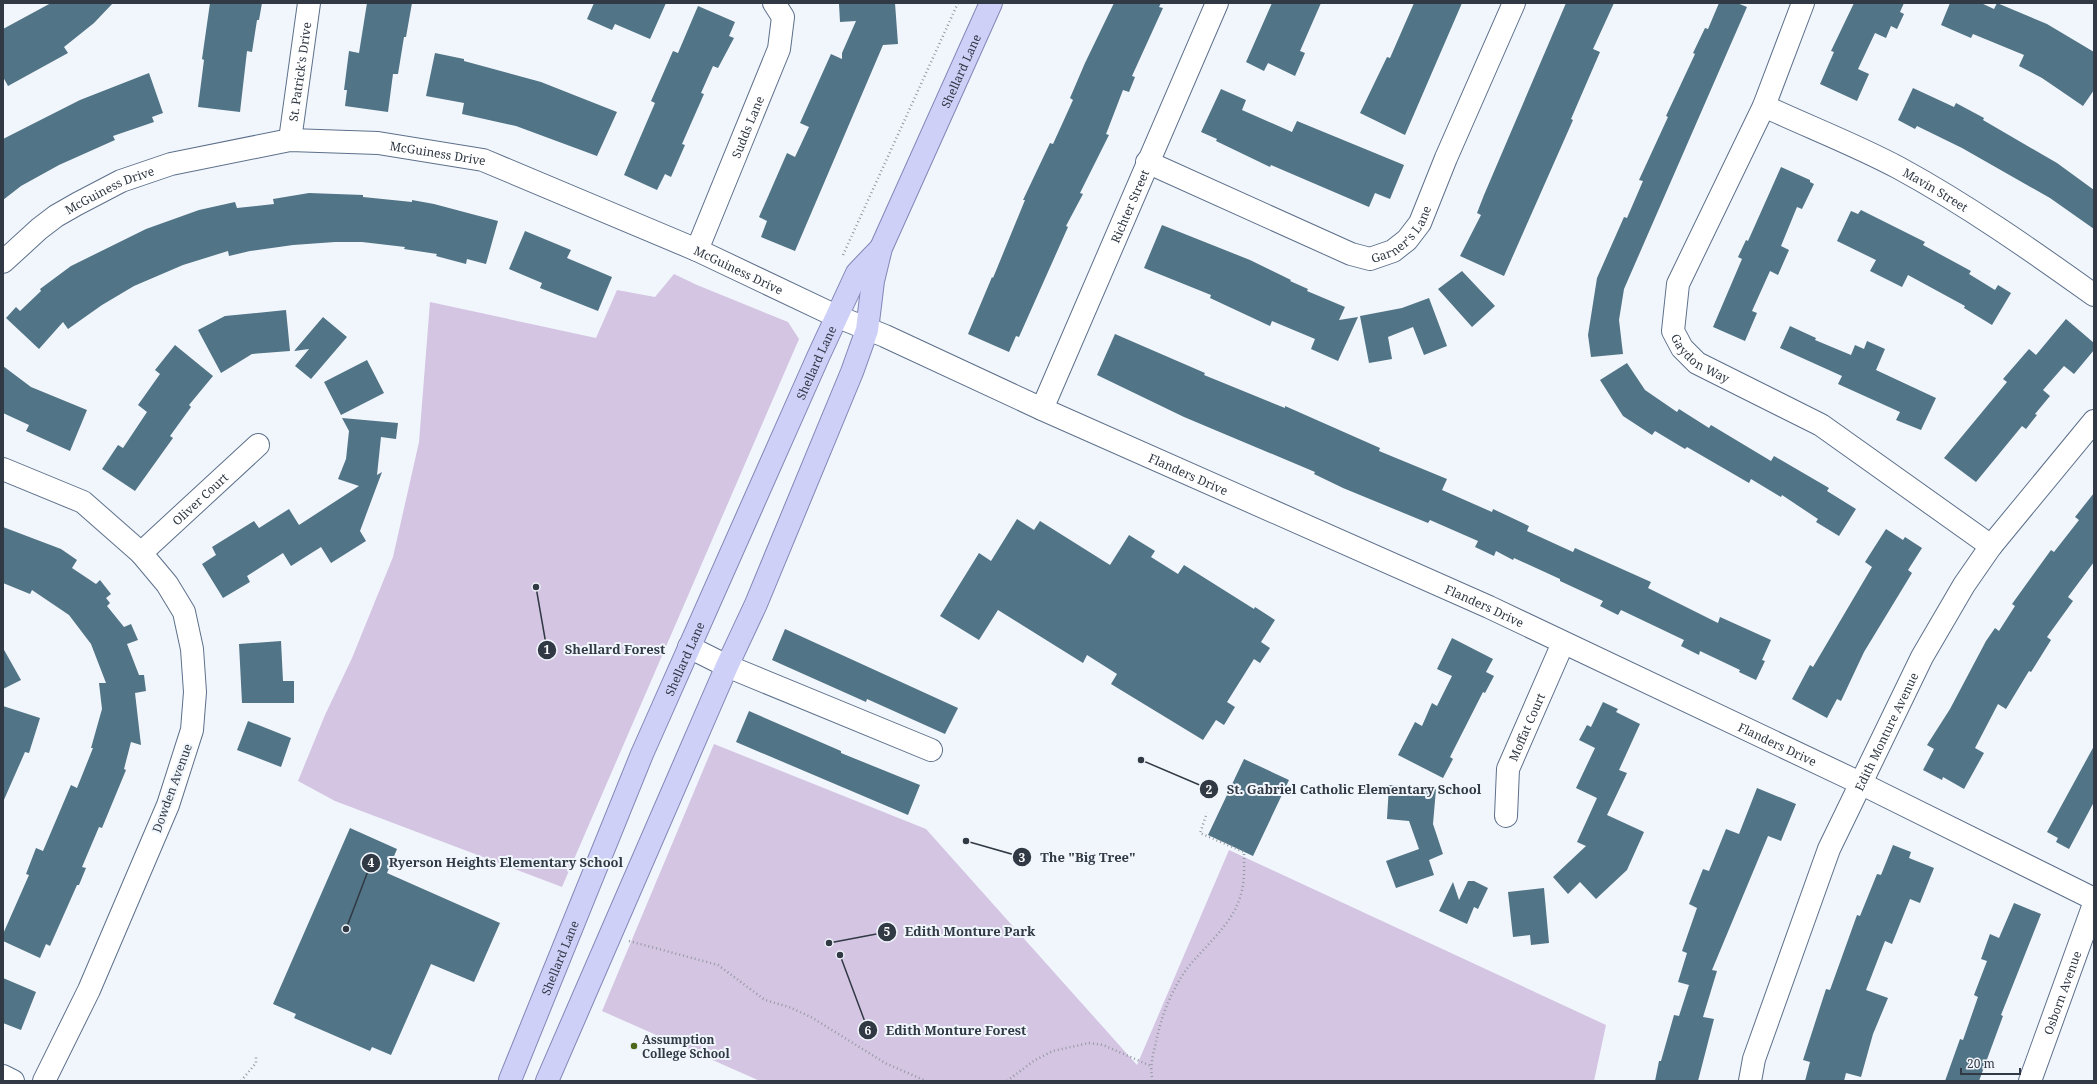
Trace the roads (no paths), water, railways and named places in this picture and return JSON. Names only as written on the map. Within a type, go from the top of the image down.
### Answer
[{"type":"main road","name":"Shellard Lane","points":[[547,1081],[727,666],[756,604],[852,372],[867,330],[873,281],[881,248],[991,3]]},
{"type":"main road","name":"Shellard Lane","points":[[510,1081],[642,754],[836,316],[857,274],[881,248]]},
{"type":"street","name":"St. Patrick's Drive","points":[[290,140],[309,3]]},
{"type":"street","name":"Sudds Lane","points":[[697,250],[779,49],[783,17],[774,3]]},
{"type":"street","name":"Richter Street","points":[[1042,409],[1147,162],[1218,3]]},
{"type":"street","name":"Garner's Lane","points":[[1147,162],[1351,254],[1370,259],[1393,251],[1407,240],[1420,223],[1446,158],[1514,3]]},
{"type":"street","name":"Gaydon Way","points":[[1803,3],[1764,106],[1678,284],[1673,331],[1682,348],[1697,363],[1821,425],[1991,546]]},
{"type":"street","name":"Mavin Street","points":[[1764,106],[1898,168],[1972,211],[2042,257],[2094,296]]},
{"type":"street","name":"McGuiness Drive","points":[[3,262],[56,216],[122,181],[171,164],[290,140],[378,143],[483,160],[697,250],[867,330]]},
{"type":"street","name":"Flanders Drive","points":[[867,330],[1489,607],[1860,783],[2094,899]]},
{"type":"street","name":"Edith Monture Avenue","points":[[1750,1081],[1754,1059],[1829,849],[1922,657],[1964,585],[1991,546],[2094,421]]},
{"type":"street","name":"Oliver Court","points":[[141,553],[258,445]]},
{"type":"street","name":"Dowden Avenue","points":[[3,469],[83,502],[141,553],[167,584],[184,612],[192,649],[194,692],[192,730],[168,805],[89,990],[44,1081]]},
{"type":"street","name":"Moffat Court","points":[[1506,816],[1508,770],[1564,643]]},
{"type":"street","points":[[689,647],[727,666],[931,750]]},
{"type":"street","name":"Osborn Avenue","points":[[2030,1081],[2094,904]]},
{"type":"street","points":[[3,1076],[13,1081]]},
{"type":"place","name":"Shellard Forest","points":[[536,587]]},
{"type":"place","name":"St. Gabriel Catholic Elementary School","points":[[1141,760]]},
{"type":"place","name":"The \"Big Tree\"","points":[[966,841]]},
{"type":"place","name":"Ryerson Heights Elementary School","points":[[346,929]]},
{"type":"place","name":"Edith Monture Park","points":[[829,943]]},
{"type":"place","name":"Edith Monture Forest","points":[[840,955]]},
{"type":"place","name":"Assumption College School","points":[[634,1046]]}]
